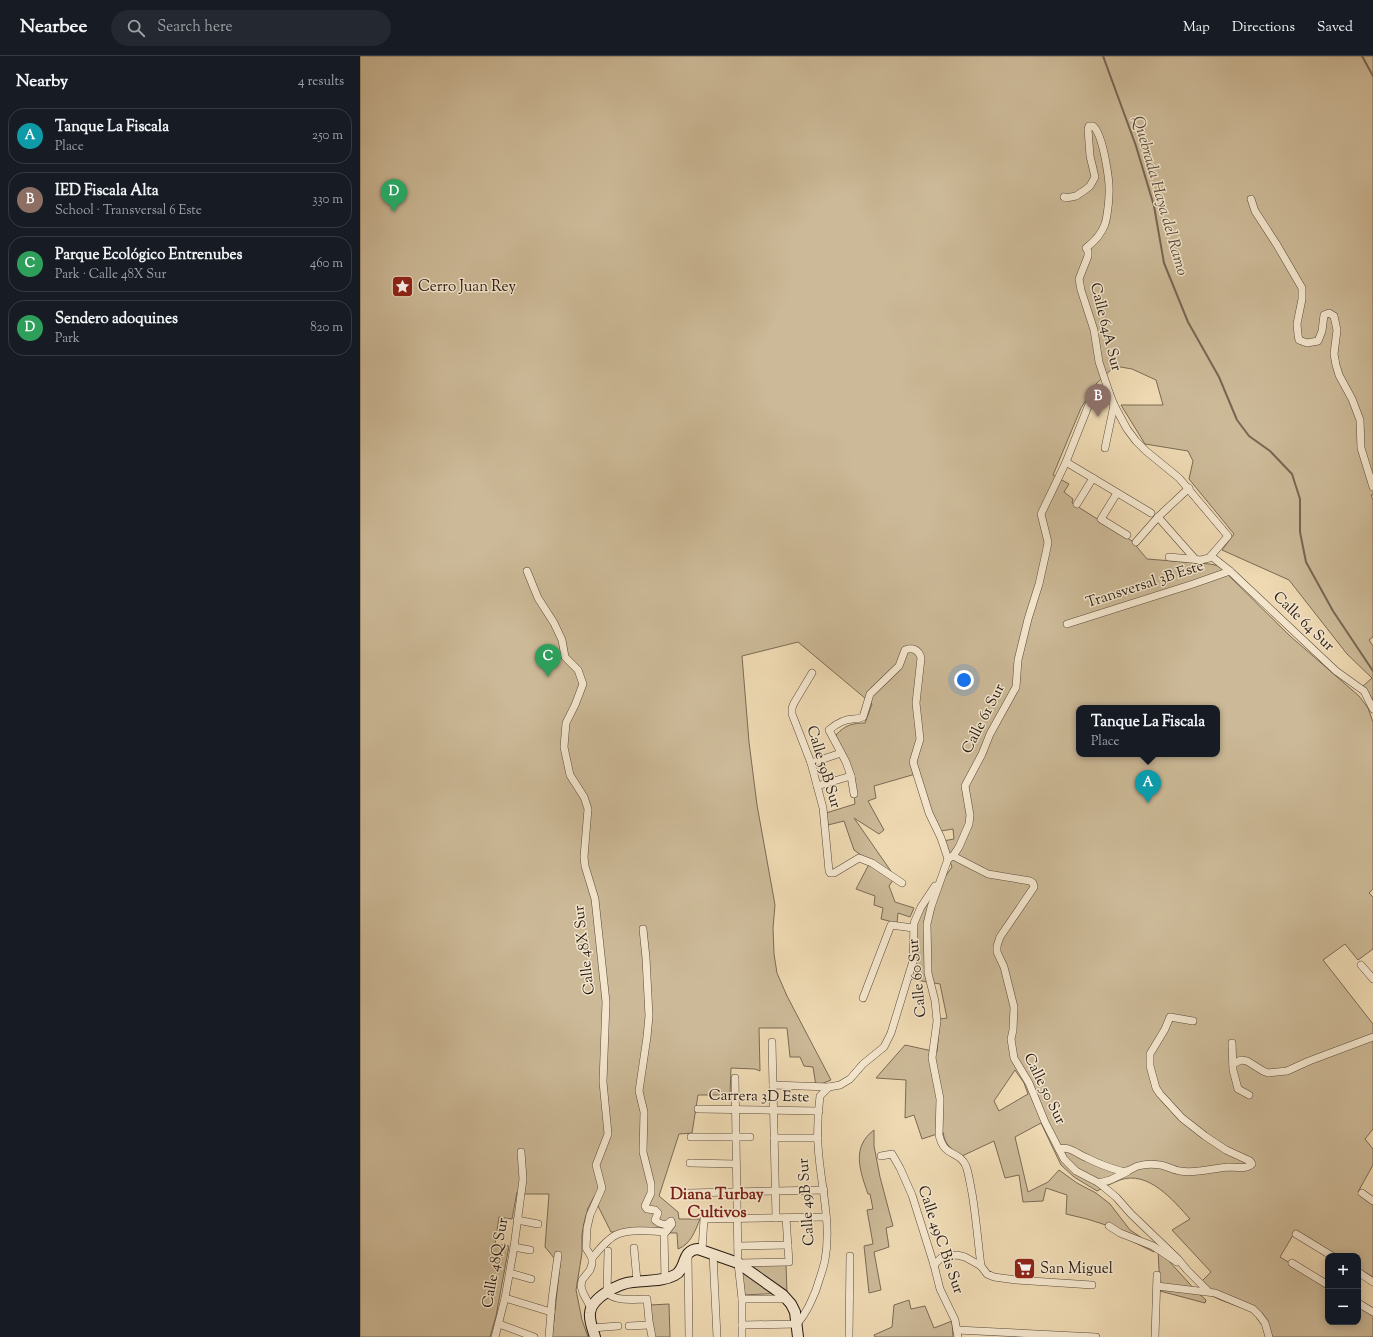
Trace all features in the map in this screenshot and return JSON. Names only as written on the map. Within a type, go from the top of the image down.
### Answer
[{"type":"street","name":"Calle 64A Sur","points":[[1064,197],[1076,196],[1090,186],[1094,177],[1090,156],[1088,129],[1089,126],[1093,126],[1098,132],[1104,153],[1109,194],[1104,225],[1098,237],[1086,248],[1088,251],[1088,256],[1079,278],[1085,304],[1094,330],[1099,362],[1108,392],[1127,429],[1140,446],[1189,488],[1228,536],[1211,556]]},
{"type":"street","points":[[1251,199],[1255,211],[1302,288],[1302,299],[1298,324],[1299,340],[1307,343],[1318,341],[1322,331],[1324,315],[1329,313],[1334,316],[1336,330],[1334,354],[1336,365],[1360,420],[1361,448],[1373,487]]},
{"type":"street","points":[[1108,392],[1094,399],[1089,404],[1066,462],[1151,513]]},
{"type":"street","points":[[1105,448],[1114,404]]},
{"type":"street","name":"Calle 61 Sur","points":[[950,858],[963,840],[970,820],[965,786],[992,729],[1016,687],[1018,660],[1048,548],[1048,542],[1041,514],[1066,462]]},
{"type":"street","points":[[1076,504],[1093,478]]},
{"type":"street","points":[[1136,542],[1158,517],[1189,488]]},
{"type":"street","points":[[1117,492],[1101,519],[1128,535]]},
{"type":"street","points":[[1158,517],[1198,560]]},
{"type":"street","points":[[1169,557],[1198,560],[1211,556]]},
{"type":"street","name":"Calle 64 Sur","points":[[1211,556],[1230,571],[1336,671],[1364,691],[1373,709]]},
{"type":"street","name":"Calle 48X Sur","points":[[527,571],[538,598],[554,623],[562,640],[565,657],[578,670],[583,684],[566,723],[564,747],[570,775],[584,797],[588,809],[584,857],[594,899],[606,1002],[603,1082],[608,1134],[596,1165],[602,1188],[590,1215],[587,1228],[586,1248],[592,1258]]},
{"type":"street","name":"Transversal 3B Este","points":[[1067,624],[1230,571]]},
{"type":"street","points":[[854,794],[851,776],[829,730],[838,723],[863,717],[870,694],[898,666],[904,652],[910,648],[917,650],[921,658],[916,703],[920,739],[913,762],[929,813],[950,858]]},
{"type":"street","name":"Calle 59B Sur","points":[[812,673],[794,703],[792,714],[811,763],[824,813],[830,873],[833,874],[859,858],[872,863],[902,883]]},
{"type":"street","points":[[811,763],[841,753]]},
{"type":"street","points":[[817,786],[851,776]]},
{"type":"street","name":"Calle 60 Sur","points":[[950,858],[930,906],[927,924],[926,940],[928,973],[935,1001],[936,1021],[932,1058],[940,1099],[940,1140],[945,1150],[958,1157],[966,1166],[974,1208],[981,1266]]},
{"type":"street","name":"Calle 50 Sur","points":[[950,858],[988,874],[1030,881],[1034,886],[1000,937],[997,952],[1004,967],[1014,1006],[1012,1054],[1029,1083],[1045,1122],[1064,1159],[1072,1168]]},
{"type":"street","points":[[773,1085],[829,1087],[845,1083],[863,1064],[884,1047],[891,1033],[913,961],[913,928],[916,917],[941,878]]},
{"type":"street","points":[[863,998],[891,925],[913,928]]},
{"type":"street","points":[[642,929],[646,958],[649,1016],[639,1091],[644,1112],[643,1152],[650,1180],[651,1193],[645,1206],[655,1210],[658,1213],[655,1220],[659,1224],[664,1225],[669,1221],[672,1222],[665,1232],[665,1279]]},
{"type":"street","points":[[1361,965],[1373,979]]},
{"type":"street","points":[[1100,1183],[1110,1180],[1138,1166],[1151,1164],[1180,1171],[1194,1171],[1229,1167],[1247,1168],[1252,1164],[1250,1161],[1226,1150],[1182,1118],[1160,1094],[1154,1084],[1150,1066],[1150,1054],[1165,1029],[1170,1017],[1193,1021]]},
{"type":"street","points":[[1233,1064],[1241,1060],[1248,1061],[1268,1073],[1287,1071],[1309,1061],[1373,1038]]},
{"type":"street","points":[[772,1042],[776,1218]]},
{"type":"street","points":[[1232,1043],[1233,1064],[1238,1089],[1249,1095]]},
{"type":"street","points":[[735,1078],[738,1263],[742,1299],[742,1337]]},
{"type":"street","name":"Calle 49B Sur","points":[[797,1324],[807,1312],[825,1260],[827,1238],[824,1190],[818,1138],[818,1111],[820,1096],[829,1087]]},
{"type":"street","name":"Carrera 3D Este","points":[[698,1108],[818,1111]]},
{"type":"street","points":[[691,1137],[750,1138]]},
{"type":"street","points":[[774,1138],[818,1138]]},
{"type":"street","points":[[1059,1149],[1064,1147],[1087,1158],[1122,1171],[1130,1171]]},
{"type":"street","name":"Calle 48Q Sur","points":[[496,1337],[514,1247],[523,1178],[521,1152]]},
{"type":"street","name":"Calle 49C Bis Sur","points":[[881,1156],[892,1154],[912,1195],[940,1289],[952,1314],[957,1333]]},
{"type":"street","points":[[690,1163],[736,1164]]},
{"type":"street","points":[[1063,1167],[1072,1168],[1100,1183],[1120,1201],[1137,1221],[1160,1240],[1178,1258],[1208,1292]]},
{"type":"street","points":[[688,1193],[824,1190]]},
{"type":"street","points":[[1362,1193],[1373,1200]]},
{"type":"street","points":[[702,1250],[704,1219],[826,1217]]},
{"type":"street","name":"Calle 49B Sur","points":[[738,1263],[789,1262],[786,1218]]},
{"type":"street","points":[[517,1220],[538,1224]]},
{"type":"street","points":[[1109,1226],[1120,1233],[1157,1249],[1184,1266]]},
{"type":"street","points":[[591,1308],[583,1293],[581,1286],[582,1280],[590,1270],[592,1258],[602,1246],[618,1234],[633,1232],[665,1232]]},
{"type":"street","points":[[1296,1234],[1327,1253]]},
{"type":"street","points":[[738,1246],[788,1245]]},
{"type":"street","points":[[514,1247],[530,1250]]},
{"type":"street","points":[[634,1248],[637,1281]]},
{"type":"street","points":[[618,1326],[594,1332],[590,1318],[591,1308],[594,1303],[621,1285],[637,1281],[665,1279],[675,1276],[680,1272],[688,1252],[694,1249],[702,1250],[738,1263],[788,1300],[794,1308],[798,1337]]},
{"type":"street","points":[[607,1293],[608,1251]]},
{"type":"street","points":[[688,1252],[689,1337]]},
{"type":"street","points":[[713,1254],[717,1337]]},
{"type":"street","points":[[549,1337],[558,1255]]},
{"type":"street","points":[[934,1265],[941,1258],[957,1255],[965,1257],[981,1266],[987,1274],[994,1277],[1012,1280],[1092,1285]]},
{"type":"street","points":[[849,1337],[850,1256]]},
{"type":"street","points":[[1292,1262],[1325,1283]]},
{"type":"street","points":[[510,1273],[531,1279]]},
{"type":"street","points":[[1361,1274],[1373,1282]]},
{"type":"street","points":[[1155,1337],[1157,1275]]},
{"type":"street","points":[[1157,1286],[1215,1293],[1253,1309],[1265,1323],[1269,1337]]},
{"type":"street","points":[[607,1293],[617,1299],[647,1299],[649,1324],[652,1337]]},
{"type":"street","points":[[505,1298],[552,1312]]},
{"type":"street","points":[[742,1299],[788,1300]]},
{"type":"street","points":[[1361,1305],[1373,1312]]},
{"type":"street","points":[[499,1324],[534,1337]]},
{"type":"street","points":[[629,1326],[649,1324]]},
{"type":"street","points":[[742,1325],[797,1324]]},
{"type":"street","points":[[957,1333],[1096,1337]]},
{"type":"shaded area","points":[[360,56],[1373,56],[1373,495],[1371,495],[1373,500],[1373,637],[1369,640],[1373,646],[1373,700],[1363,686],[1372,678],[1347,654],[1289,580],[1222,550],[1234,534],[1189,479],[1193,461],[1188,451],[1145,444],[1121,405],[1163,405],[1156,380],[1132,369],[1115,366],[1096,384],[1081,408],[1053,475],[1069,484],[1064,492],[1073,499],[1072,503],[1132,541],[1147,559],[1219,566],[1290,636],[1359,696],[1368,708],[1373,722],[1373,889],[1369,893],[1373,897],[1373,949],[1358,960],[1345,944],[1323,960],[1373,1024],[1373,1129],[1365,1139],[1373,1149],[1373,1165],[1358,1192],[1373,1203],[1373,1277],[1361,1270],[1361,1253],[1333,1253],[1296,1230],[1280,1257],[1325,1285],[1325,1325],[1361,1325],[1361,1308],[1373,1316],[1373,1337],[1273,1337],[1267,1327],[1253,1312],[1210,1295],[1199,1284],[1211,1272],[1172,1230],[1190,1219],[1176,1203],[1150,1183],[1140,1179],[1130,1178],[1120,1180],[1097,1191],[1074,1177],[1061,1165],[1041,1123],[1015,1137],[1028,1192],[1048,1182],[1059,1170],[1077,1183],[1096,1193],[1110,1204],[1130,1230],[1154,1246],[1154,1252],[1117,1234],[1109,1226],[1066,1214],[1067,1195],[1046,1188],[1043,1201],[1023,1202],[1019,1175],[1005,1178],[994,1141],[962,1156],[949,1147],[943,1132],[922,1139],[914,1115],[905,1118],[906,1080],[876,1078],[905,1045],[937,1052],[940,1019],[947,1018],[940,984],[910,979],[918,952],[916,928],[921,913],[952,867],[943,841],[954,839],[953,829],[941,831],[931,811],[919,773],[874,786],[876,798],[868,801],[884,830],[879,834],[854,818],[895,877],[889,886],[895,902],[914,908],[910,917],[898,913],[897,923],[881,919],[883,908],[874,905],[875,896],[856,889],[868,866],[872,863],[854,850],[844,821],[828,825],[826,813],[855,804],[852,776],[836,735],[849,725],[865,723],[872,704],[798,642],[742,656],[749,742],[757,805],[775,905],[773,928],[774,954],[777,973],[787,996],[831,1080],[816,1086],[813,1067],[804,1066],[800,1057],[790,1057],[787,1028],[759,1028],[760,1071],[755,1069],[731,1068],[730,1095],[698,1095],[692,1133],[679,1134],[659,1196],[678,1212],[679,1219],[700,1219],[689,1240],[678,1249],[677,1233],[611,1232],[598,1206],[601,1195],[595,1195],[588,1208],[584,1223],[582,1234],[582,1253],[576,1290],[582,1320],[588,1337],[552,1337],[560,1265],[545,1247],[549,1194],[521,1194],[517,1192],[512,1219],[499,1217],[495,1244],[509,1246],[496,1316],[490,1337],[360,1337]],"holes":[[[1015,1070],[1024,1083],[1028,1094],[999,1111],[994,1101]]]},
{"type":"shaded area","points":[[874,1130],[874,1146],[880,1177],[893,1226],[886,1228],[889,1247],[874,1252],[881,1290],[869,1293],[864,1246],[873,1244],[867,1210],[873,1209],[870,1194],[868,1194],[862,1177],[859,1160],[862,1144]]},
{"type":"shaded area","points":[[1158,1249],[1206,1300],[1205,1303],[1160,1291]]},
{"type":"shaded area","points":[[786,1264],[787,1293],[742,1295],[740,1266]]},
{"type":"shaded area","points":[[909,1300],[911,1309],[925,1306],[934,1328],[952,1321],[953,1337],[875,1337],[874,1335],[892,1327],[894,1305]]},
{"type":"shaded area","points":[[669,1304],[670,1337],[654,1337],[650,1305]]},
{"type":"waterway","name":"Quebrada Haya del Ramo","points":[[1103,56],[1136,146],[1154,206],[1164,263],[1188,322],[1219,377],[1237,420],[1249,436],[1270,451],[1292,474],[1300,499],[1300,532],[1306,562],[1333,611],[1373,671]]},
{"type":"waterway","points":[[1362,56],[1373,76]]},
{"type":"place","name":"Sendero adoquines","points":[[394,212]]},
{"type":"place","name":"Cerro Juan Rey","points":[[403,287]]},
{"type":"place","name":"IED Fiscala Alta","points":[[1098,417]]},
{"type":"place","name":"Parque Ecológico Entrenubes","points":[[548,677]]},
{"type":"place","name":"Tanque La Fiscala","points":[[1148,803]]},
{"type":"place","name":"San Miguel","points":[[1024,1269]]},
{"type":"district","name":"Diana Turbay Cultivos","points":[[717,1204]]}]
